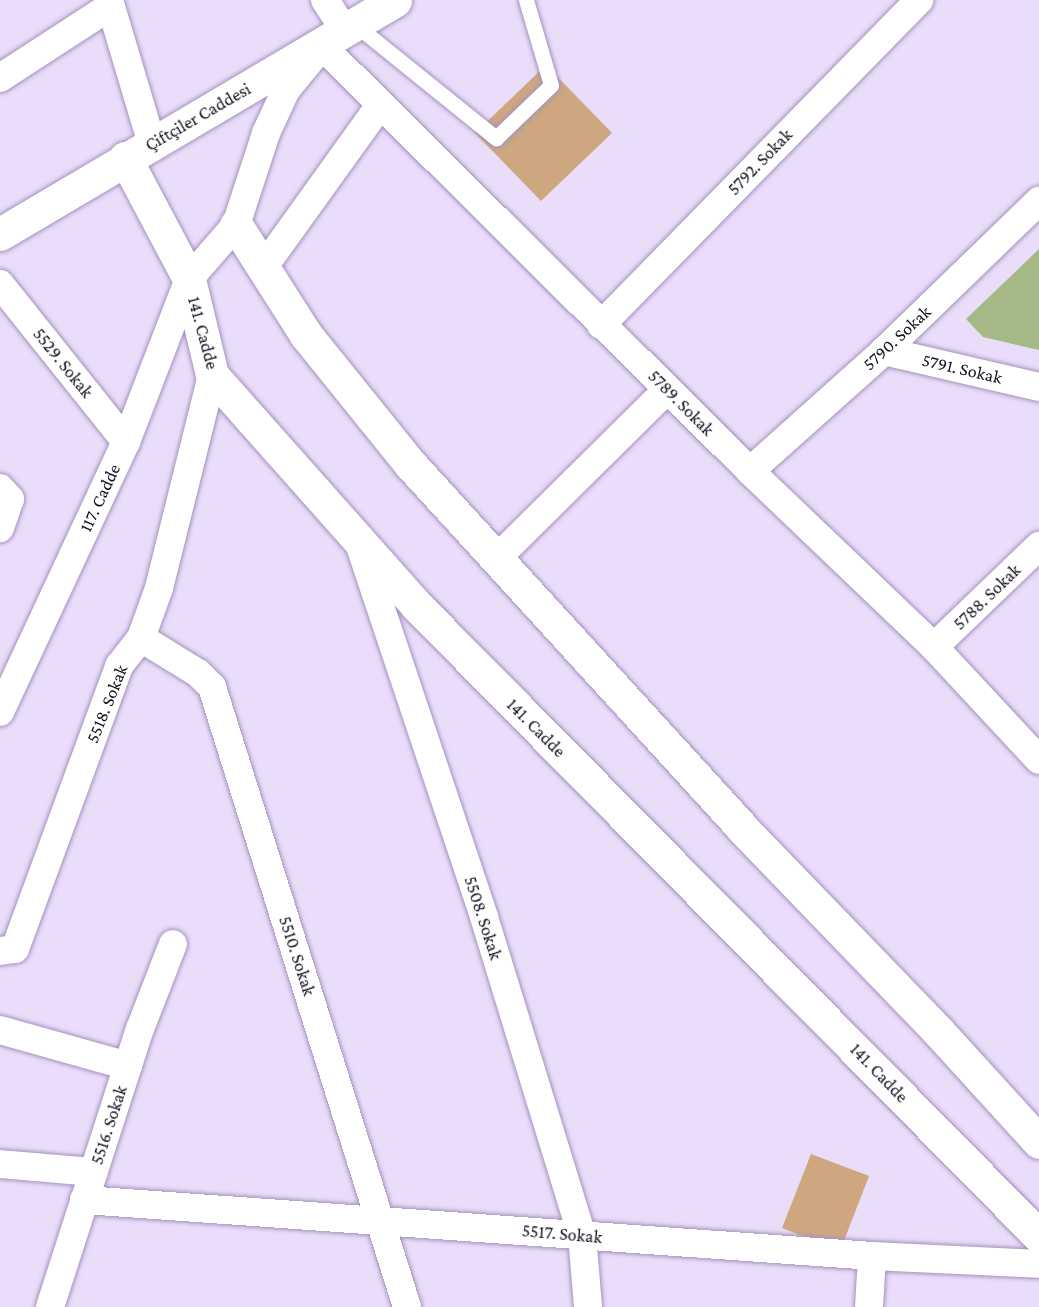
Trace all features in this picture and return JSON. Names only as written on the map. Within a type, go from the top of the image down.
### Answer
[{"type":"street","name":"5789. Sokak","points":[[325,0],[380,105],[667,390],[934,647],[1039,760]]},
{"type":"street","name":"Çiftçiler Caddesi","points":[[0,234],[138,151],[342,35],[396,0]]},
{"type":"street","name":"5792. Sokak","points":[[601,324],[919,0]]},
{"type":"street","points":[[0,78],[110,3],[138,151]]},
{"type":"street","points":[[342,35],[286,90],[266,133],[236,225],[263,268],[314,344],[411,465],[742,828],[938,1030],[1039,1142]]},
{"type":"street","points":[[263,268],[380,105]]},
{"type":"street","name":"141. Cadde","points":[[138,151],[189,279],[212,375],[417,606],[1039,1236]]},
{"type":"street","name":"5790. Sokak","points":[[750,471],[884,351],[1039,201]]},
{"type":"street","name":"117. Cadde","points":[[0,712],[126,442],[189,279],[236,225]]},
{"type":"street","name":"5529. Sokak","points":[[0,284],[126,442]]},
{"type":"street","name":"5791. Sokak","points":[[884,351],[1039,387]]},
{"type":"street","name":"5518. Sokak","points":[[0,951],[15,949],[119,666],[141,638],[159,588],[212,375]]},
{"type":"street","points":[[496,559],[667,390]]},
{"type":"street","points":[[0,528],[5,494]]},
{"type":"street","name":"5508. Sokak","points":[[356,535],[484,917],[582,1235],[588,1307]]},
{"type":"street","name":"5788. Sokak","points":[[934,647],[1039,546]]},
{"type":"street","name":"5510. Sokak","points":[[141,638],[198,673],[212,687],[407,1307]]},
{"type":"street","name":"5516. Sokak","points":[[50,1307],[128,1066],[173,944]]},
{"type":"street","points":[[0,1030],[128,1066]]},
{"type":"street","points":[[0,1164],[94,1172]]},
{"type":"street","name":"5517. Sokak","points":[[84,1200],[380,1219],[872,1256],[1039,1264]]},
{"type":"street","points":[[869,1307],[872,1256]]},
{"type":"lane","points":[[342,35],[496,138],[551,85],[526,0]]},
{"type":"green space","points":[[1039,249],[1039,350],[983,337],[966,319]]},
{"type":"building","points":[[546,65],[612,133],[541,201],[475,133]]},
{"type":"building","points":[[811,1154],[869,1176],[840,1251],[782,1228]]}]
